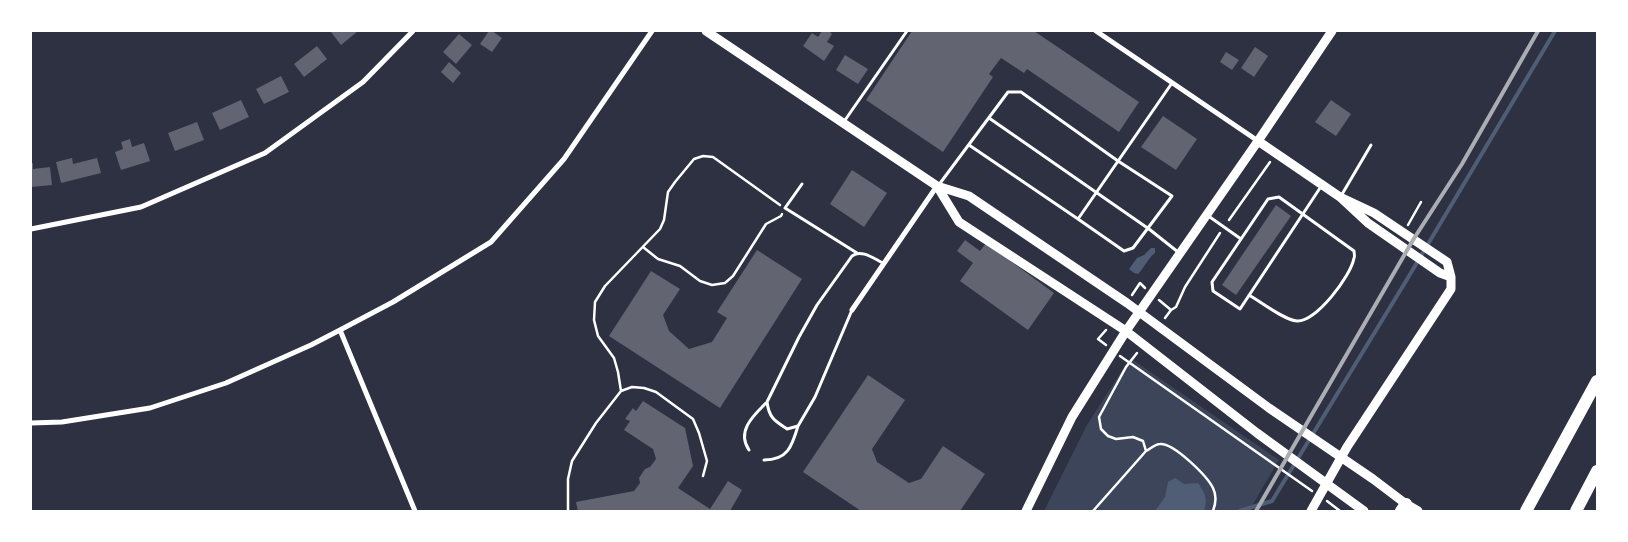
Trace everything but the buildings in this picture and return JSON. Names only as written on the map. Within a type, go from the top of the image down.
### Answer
[{"type":"highway","points":[[1526,511],[1597,381]]},
{"type":"highway","points":[[1576,511],[1597,471]]},
{"type":"street","points":[[31,229],[79,221],[141,206],[265,152],[363,82],[413,31]]},
{"type":"street","points":[[31,423],[62,422],[150,408],[226,383],[311,345],[393,302],[491,242],[564,159],[652,31]]},
{"type":"street","points":[[706,31],[937,186],[969,196],[1139,311],[1269,408],[1373,479],[1404,507],[1418,511]]},
{"type":"street","points":[[1096,31],[1340,197],[1374,213],[1447,262],[1451,277],[1451,289],[1347,447],[1311,511]]},
{"type":"street","points":[[1026,511],[1072,417],[1126,331],[1332,31]]},
{"type":"street","points":[[852,310],[937,186]]},
{"type":"street","points":[[937,186],[959,222],[1126,331],[1257,433],[1361,508]]},
{"type":"street","points":[[1340,197],[1368,224],[1440,273],[1451,277]]},
{"type":"street","points":[[340,330],[415,511]]},
{"type":"lane","points":[[843,124],[907,31]]},
{"type":"lane","points":[[1078,219],[1172,83]]},
{"type":"lane","points":[[937,186],[1008,92],[1020,92],[1118,161],[1172,196],[1133,248],[1124,251],[969,145]]},
{"type":"lane","points":[[989,118],[1149,229],[1180,254]]},
{"type":"lane","points":[[1340,197],[1371,145]]},
{"type":"lane","points":[[802,184],[785,208],[857,253],[883,263]]},
{"type":"lane","points":[[1249,295],[1290,320],[1298,321],[1306,320],[1320,310],[1330,299],[1355,258],[1354,251],[1342,242],[1303,214],[1279,197],[1268,199],[1212,282],[1214,291],[1240,308],[1303,214],[1322,185]]},
{"type":"lane","points":[[1207,215],[1241,239]]},
{"type":"lane","points":[[749,450],[745,444],[746,427],[751,418],[766,402],[817,305],[852,256],[857,253]]},
{"type":"lane","points":[[764,460],[775,460],[782,457],[790,448],[798,426],[816,397],[852,310]]},
{"type":"lane","points":[[766,402],[768,412],[774,420],[787,429],[798,426]]},
{"type":"path","points":[[1158,326],[1171,310],[1176,307],[1185,287],[1276,153]]},
{"type":"path","points":[[621,391],[614,358],[598,336],[594,320],[595,302],[605,286],[660,229],[664,220],[668,192],[694,159],[703,156],[713,157],[785,208],[781,216],[766,224],[733,276],[725,283],[712,285],[700,281],[680,266],[658,259],[643,247]]},
{"type":"path","points":[[1404,233],[1421,202]]},
{"type":"path","points":[[1144,345],[1126,367],[1099,417],[1101,429],[1108,436],[1116,439],[1133,437],[1143,441],[1146,452]]},
{"type":"path","points":[[568,511],[568,479],[572,461],[596,423],[621,391],[632,387],[656,392],[693,419],[707,461],[703,476]]},
{"type":"path","points":[[1093,511],[1146,452],[1159,444],[1172,447],[1208,480],[1214,490],[1216,501],[1213,511]]},
{"type":"path","points":[[1247,445],[1317,494]]},
{"type":"path","points":[[1325,500],[1340,511]]},
{"type":"shaded area","points":[[1151,248],[1155,248],[1155,253],[1138,274],[1129,269],[1137,258],[1144,255]]},
{"type":"shaded area","points":[[1130,358],[1279,460],[1249,511],[1044,511],[1087,425]]},
{"type":"shaded area","points":[[1175,478],[1184,484],[1198,483],[1205,496],[1204,511],[1155,511],[1165,497],[1168,482]]},
{"type":"waterway","points":[[1239,511],[1272,501],[1555,31]]},
{"type":"railway","points":[[1256,511],[1413,240],[1462,164],[1538,31]]}]
